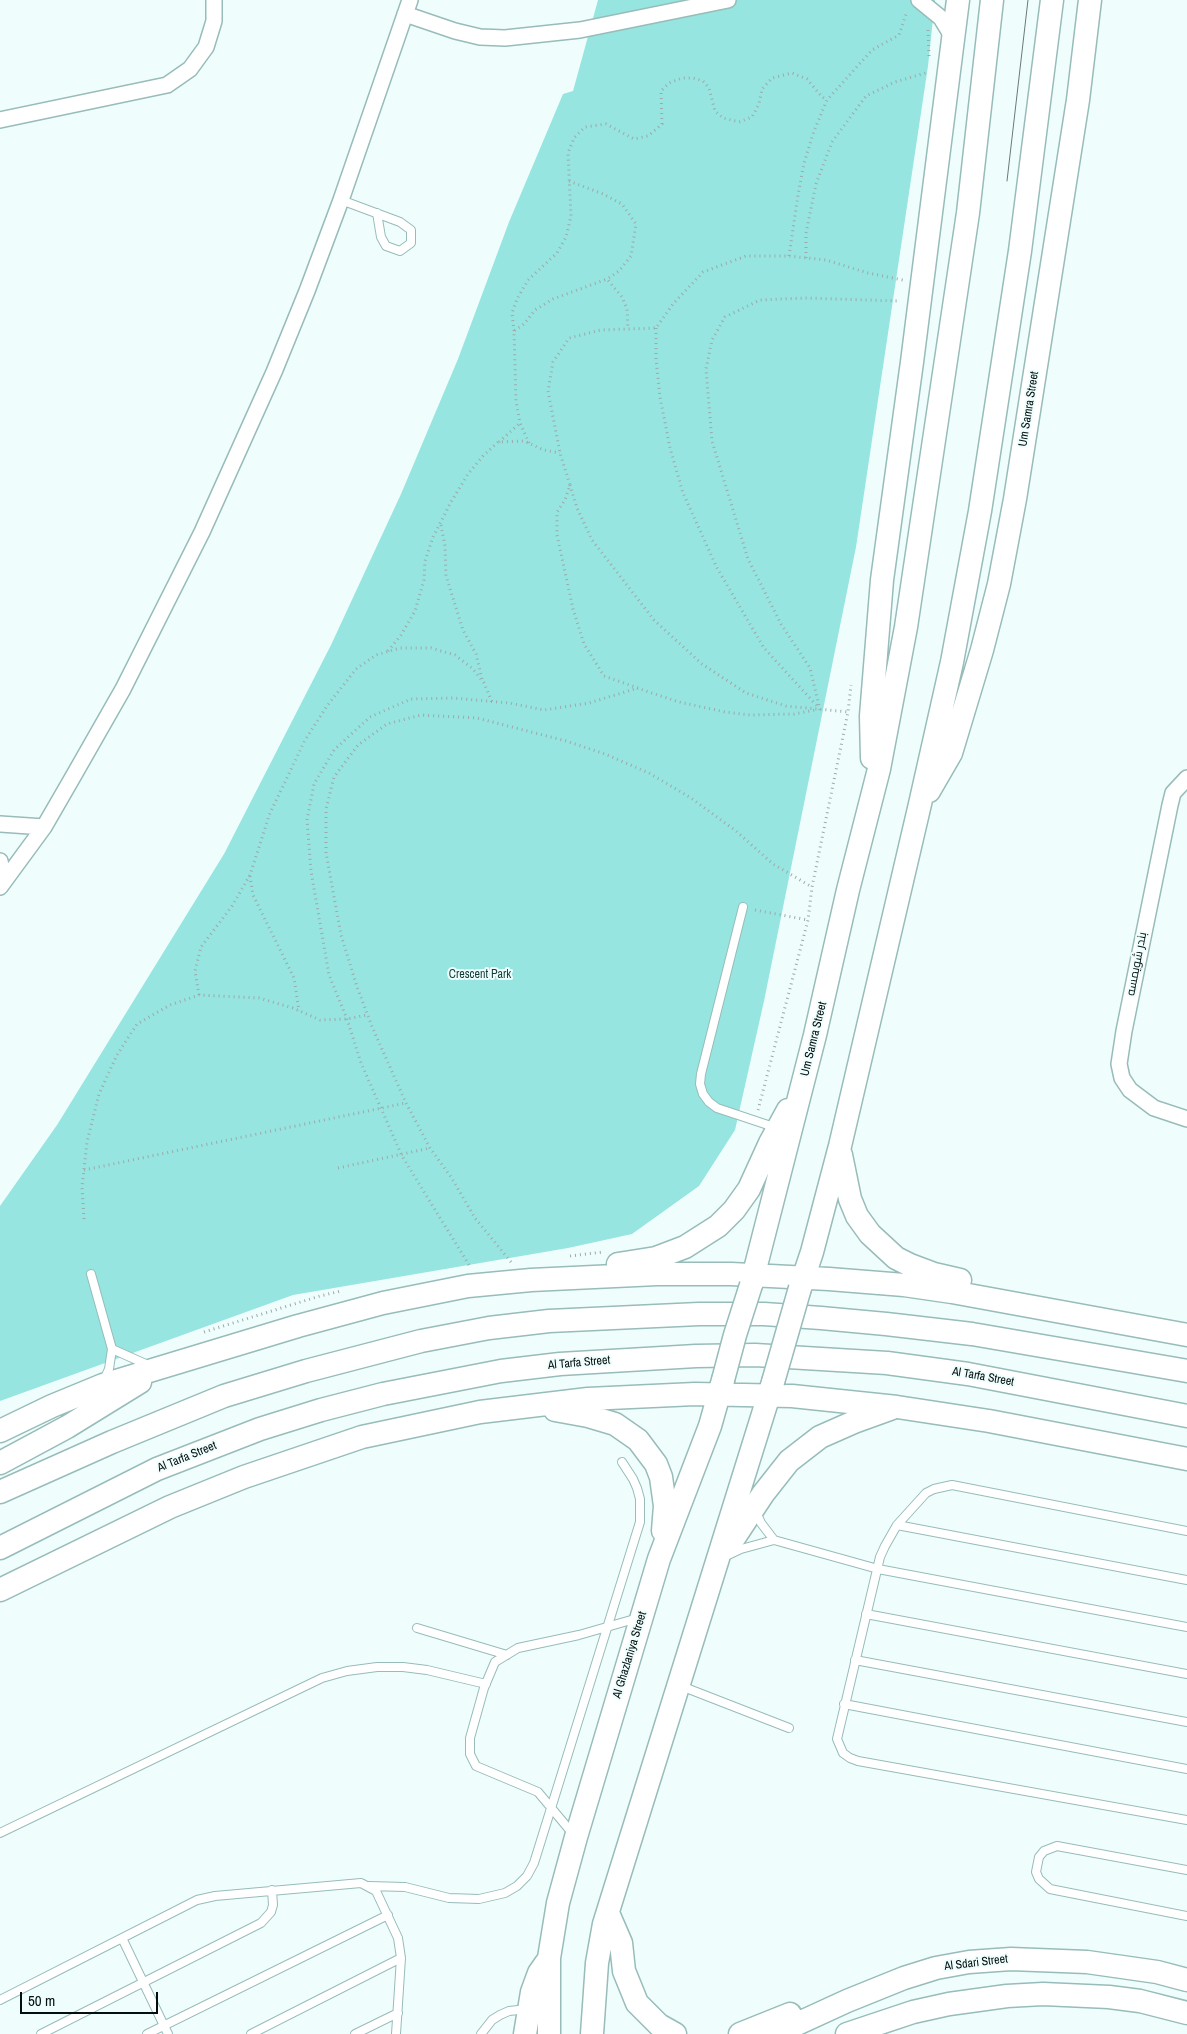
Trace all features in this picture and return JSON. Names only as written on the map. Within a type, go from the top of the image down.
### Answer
[{"type":"street","points":[[0,120],[167,85],[173,82],[190,69],[206,47],[214,21],[214,0]]},
{"type":"street","points":[[2,884],[44,826],[123,689],[202,532],[274,372],[341,200],[407,7],[455,31],[480,37],[505,38],[580,30],[668,6],[728,0]]},
{"type":"street","name":"Um Samra Street","points":[[873,791],[871,726],[881,588],[911,371],[958,0]]},
{"type":"street","name":"Um Samra Street","points":[[752,1280],[800,1094],[873,791],[906,627],[968,213],[992,0]]},
{"type":"street","name":"Um Samra Street","points":[[802,1283],[840,1146],[952,662],[980,512],[1020,251],[1052,0]]},
{"type":"street","name":"Um Samra Street","points":[[920,804],[951,753],[982,650],[999,584],[1015,499],[1078,100],[1090,0]]},
{"type":"street","points":[[913,4],[941,18],[952,36]]},
{"type":"street","name":"بندر شويمسه","points":[[1187,778],[1173,793],[1170,805],[1119,1064],[1122,1078],[1130,1090],[1154,1108],[1187,1119]]},
{"type":"street","points":[[0,824],[44,826]]},
{"type":"street","points":[[0,861],[2,884]]},
{"type":"street","points":[[582,1277],[603,1268],[656,1258],[685,1247],[718,1226],[734,1210],[749,1189],[777,1128],[800,1094]]},
{"type":"street","points":[[840,1146],[845,1179],[857,1216],[870,1234],[885,1248],[910,1265],[934,1274],[976,1285],[1010,1303]]},
{"type":"street","points":[[0,1431],[52,1406],[103,1385],[163,1366],[383,1303],[468,1286],[582,1277],[676,1274],[802,1283],[904,1285],[1187,1335]]},
{"type":"street","name":"Al Ghazlaniya Street","points":[[549,2034],[549,1958],[558,1903],[659,1559],[710,1426],[752,1280]]},
{"type":"street","points":[[592,2034],[597,1963],[608,1913],[802,1283]]},
{"type":"street","points":[[0,1492],[112,1442],[224,1396],[306,1371],[421,1341],[489,1328],[549,1321],[699,1314],[764,1314],[821,1318],[972,1334],[1187,1371]]},
{"type":"street","name":"Al Tarfa Street","points":[[0,1548],[157,1469],[269,1426],[383,1394],[501,1371],[560,1364],[696,1356],[755,1355],[877,1362],[968,1374],[1187,1416]]},
{"type":"street","points":[[0,1463],[67,1427],[163,1366]]},
{"type":"street","points":[[0,1590],[170,1507],[244,1477],[362,1437],[480,1412],[721,1387],[771,1388],[989,1421],[1187,1459]]},
{"type":"street","points":[[535,1406],[588,1416],[615,1424],[638,1440],[648,1451],[659,1470],[665,1492],[665,1521],[659,1559]]},
{"type":"street","points":[[718,1560],[754,1507],[789,1461],[820,1438],[854,1422],[897,1407]]},
{"type":"street","points":[[608,1913],[620,1943],[624,1971],[637,2003],[659,2025],[675,2034]]},
{"type":"street","points":[[525,2034],[528,2009],[539,1973],[549,1958]]},
{"type":"street","name":"Al Sdari Street","points":[[775,2034],[920,1972],[953,1964],[991,1959],[1087,1962],[1157,1972],[1187,1980]]},
{"type":"street","points":[[847,2034],[905,2015],[949,2004],[1006,1996],[1043,1994],[1109,1997],[1140,2001],[1187,2013]]},
{"type":"street","points":[[740,2034],[785,2015],[806,2011],[823,2012]]},
{"type":"lane","points":[[341,200],[400,222],[411,230],[410,243],[400,251],[386,246],[381,237],[377,214]]},
{"type":"lane","points":[[743,907],[700,1074],[700,1084],[708,1102],[717,1108],[777,1128]]},
{"type":"lane","points":[[91,1274],[112,1349],[109,1369],[103,1385]]},
{"type":"lane","points":[[112,1349],[134,1360],[163,1366]]},
{"type":"lane","points":[[0,2000],[197,1900],[215,1896],[352,1883],[369,1886],[405,1887],[465,1900],[479,1899],[505,1892],[517,1886],[527,1876],[534,1863],[640,1522],[640,1498],[637,1488],[634,1479],[622,1462]]},
{"type":"lane","points":[[1187,1530],[952,1486],[934,1489],[926,1493],[897,1525],[885,1546],[866,1614],[837,1738],[844,1753],[850,1758],[1187,1820]]},
{"type":"lane","points":[[754,1507],[761,1523],[774,1540]]},
{"type":"lane","points":[[897,1525],[1187,1580]]},
{"type":"lane","points":[[718,1560],[741,1549],[774,1540],[878,1569],[1187,1627]]},
{"type":"lane","points":[[866,1614],[1187,1674]]},
{"type":"lane","points":[[576,1837],[538,1792],[476,1766],[470,1754],[470,1738],[486,1684],[495,1662],[518,1648],[579,1635],[642,1617]]},
{"type":"lane","points":[[418,1628],[507,1655]]},
{"type":"lane","points":[[855,1660],[1187,1722]]},
{"type":"lane","points":[[0,1833],[313,1683],[338,1673],[377,1667],[403,1667],[427,1670],[486,1684]]},
{"type":"lane","points":[[679,1686],[789,1728]]},
{"type":"lane","points":[[844,1704],[1187,1769]]},
{"type":"lane","points":[[1187,1870],[1057,1846],[1044,1851],[1039,1857],[1036,1872],[1039,1879],[1050,1889],[1187,1916]]},
{"type":"lane","points":[[369,1886],[381,1898],[398,1938],[402,1958],[396,2034]]},
{"type":"lane","points":[[41,2034],[261,1923],[271,1912],[273,1905],[272,1890]]},
{"type":"lane","points":[[147,2034],[388,1915]]},
{"type":"lane","points":[[122,1938],[168,2034]]},
{"type":"lane","points":[[251,2034],[402,1958]]},
{"type":"lane","points":[[481,2034],[492,2020],[500,2015],[509,2011],[528,2009]]},
{"type":"lane","points":[[354,2034],[398,2013]]},
{"type":"path","points":[[789,256],[804,163],[814,130],[828,100],[872,50],[899,34],[913,4]]},
{"type":"path","points":[[806,258],[806,233],[816,184],[832,142],[866,96],[895,82],[949,67]]},
{"type":"path","points":[[529,444],[520,423],[516,401],[512,313],[517,298],[528,280],[557,253],[566,236],[571,216],[568,153],[574,138],[586,127],[606,124],[634,139],[648,136],[662,124],[661,91],[669,82],[682,78],[693,78],[703,81],[709,88],[715,111],[723,118],[739,122],[752,117],[759,104],[762,89],[772,78],[792,73],[807,79],[822,97],[828,100]]},
{"type":"path","points":[[514,331],[524,324],[535,310],[553,298],[607,279],[619,271],[631,256],[636,224],[622,204],[603,194],[569,181]]},
{"type":"path","points":[[820,710],[764,648],[716,568],[683,493],[670,448],[660,397],[656,359],[656,328],[673,304],[703,272],[746,256],[789,256],[826,260],[868,273],[904,280]]},
{"type":"path","points":[[607,279],[622,297],[627,309],[628,329]]},
{"type":"path","points":[[820,710],[810,668],[781,624],[748,560],[712,441],[706,369],[712,340],[725,317],[760,300],[805,298],[902,301]]},
{"type":"path","points":[[656,328],[601,330],[569,338],[553,362],[548,391],[560,452],[577,508],[597,547],[654,620],[702,664],[746,693],[786,706],[848,712]]},
{"type":"path","points":[[388,652],[401,635],[415,611],[424,580],[425,561],[451,502],[468,474],[483,456],[520,423]]},
{"type":"path","points":[[498,442],[524,441],[544,450],[560,452]]},
{"type":"path","points":[[570,485],[565,500],[557,512],[557,535],[573,609],[584,644],[604,676],[679,702],[725,712],[750,715],[794,714],[820,710]]},
{"type":"path","points":[[441,524],[445,546],[446,576],[463,630],[476,654],[483,682],[492,702]]},
{"type":"path","points":[[199,995],[194,971],[201,947],[232,906],[250,875],[270,814],[305,740],[327,706],[356,670],[376,655],[400,648],[431,648],[455,655],[473,669],[483,682]]},
{"type":"path","points":[[471,1268],[402,1156],[361,1063],[347,1019],[329,975],[311,871],[307,820],[314,784],[334,750],[370,717],[411,699],[453,698],[544,710],[589,704],[638,688],[636,687]]},
{"type":"path","points":[[512,1263],[475,1218],[451,1177],[430,1148],[394,1080],[367,1015],[341,935],[326,853],[326,809],[334,777],[358,745],[386,724],[421,715],[477,718],[520,728],[605,754],[649,773],[691,798],[773,864],[812,887],[808,920],[756,1121]]},
{"type":"path","points":[[250,875],[253,895],[294,978],[299,1011]]},
{"type":"path","points":[[743,907],[808,920]]},
{"type":"path","points":[[84,1219],[82,1187],[87,1142],[99,1094],[117,1055],[137,1024],[170,1004],[199,995],[259,998],[320,1020],[347,1019],[367,1015]]},
{"type":"path","points":[[84,1170],[406,1103]]},
{"type":"path","points":[[338,1168],[402,1156],[430,1148]]},
{"type":"green space","name":"Crescent Park","points":[[598,0],[935,0],[928,66],[856,547],[764,1001],[735,1130],[699,1186],[632,1234],[568,1248],[293,1295],[0,1401],[0,1206],[57,1125],[224,854],[331,645],[401,494],[458,359],[509,222],[563,94],[573,91]]},
{"type":"tram line","points":[[1007,181],[1028,0]]}]
